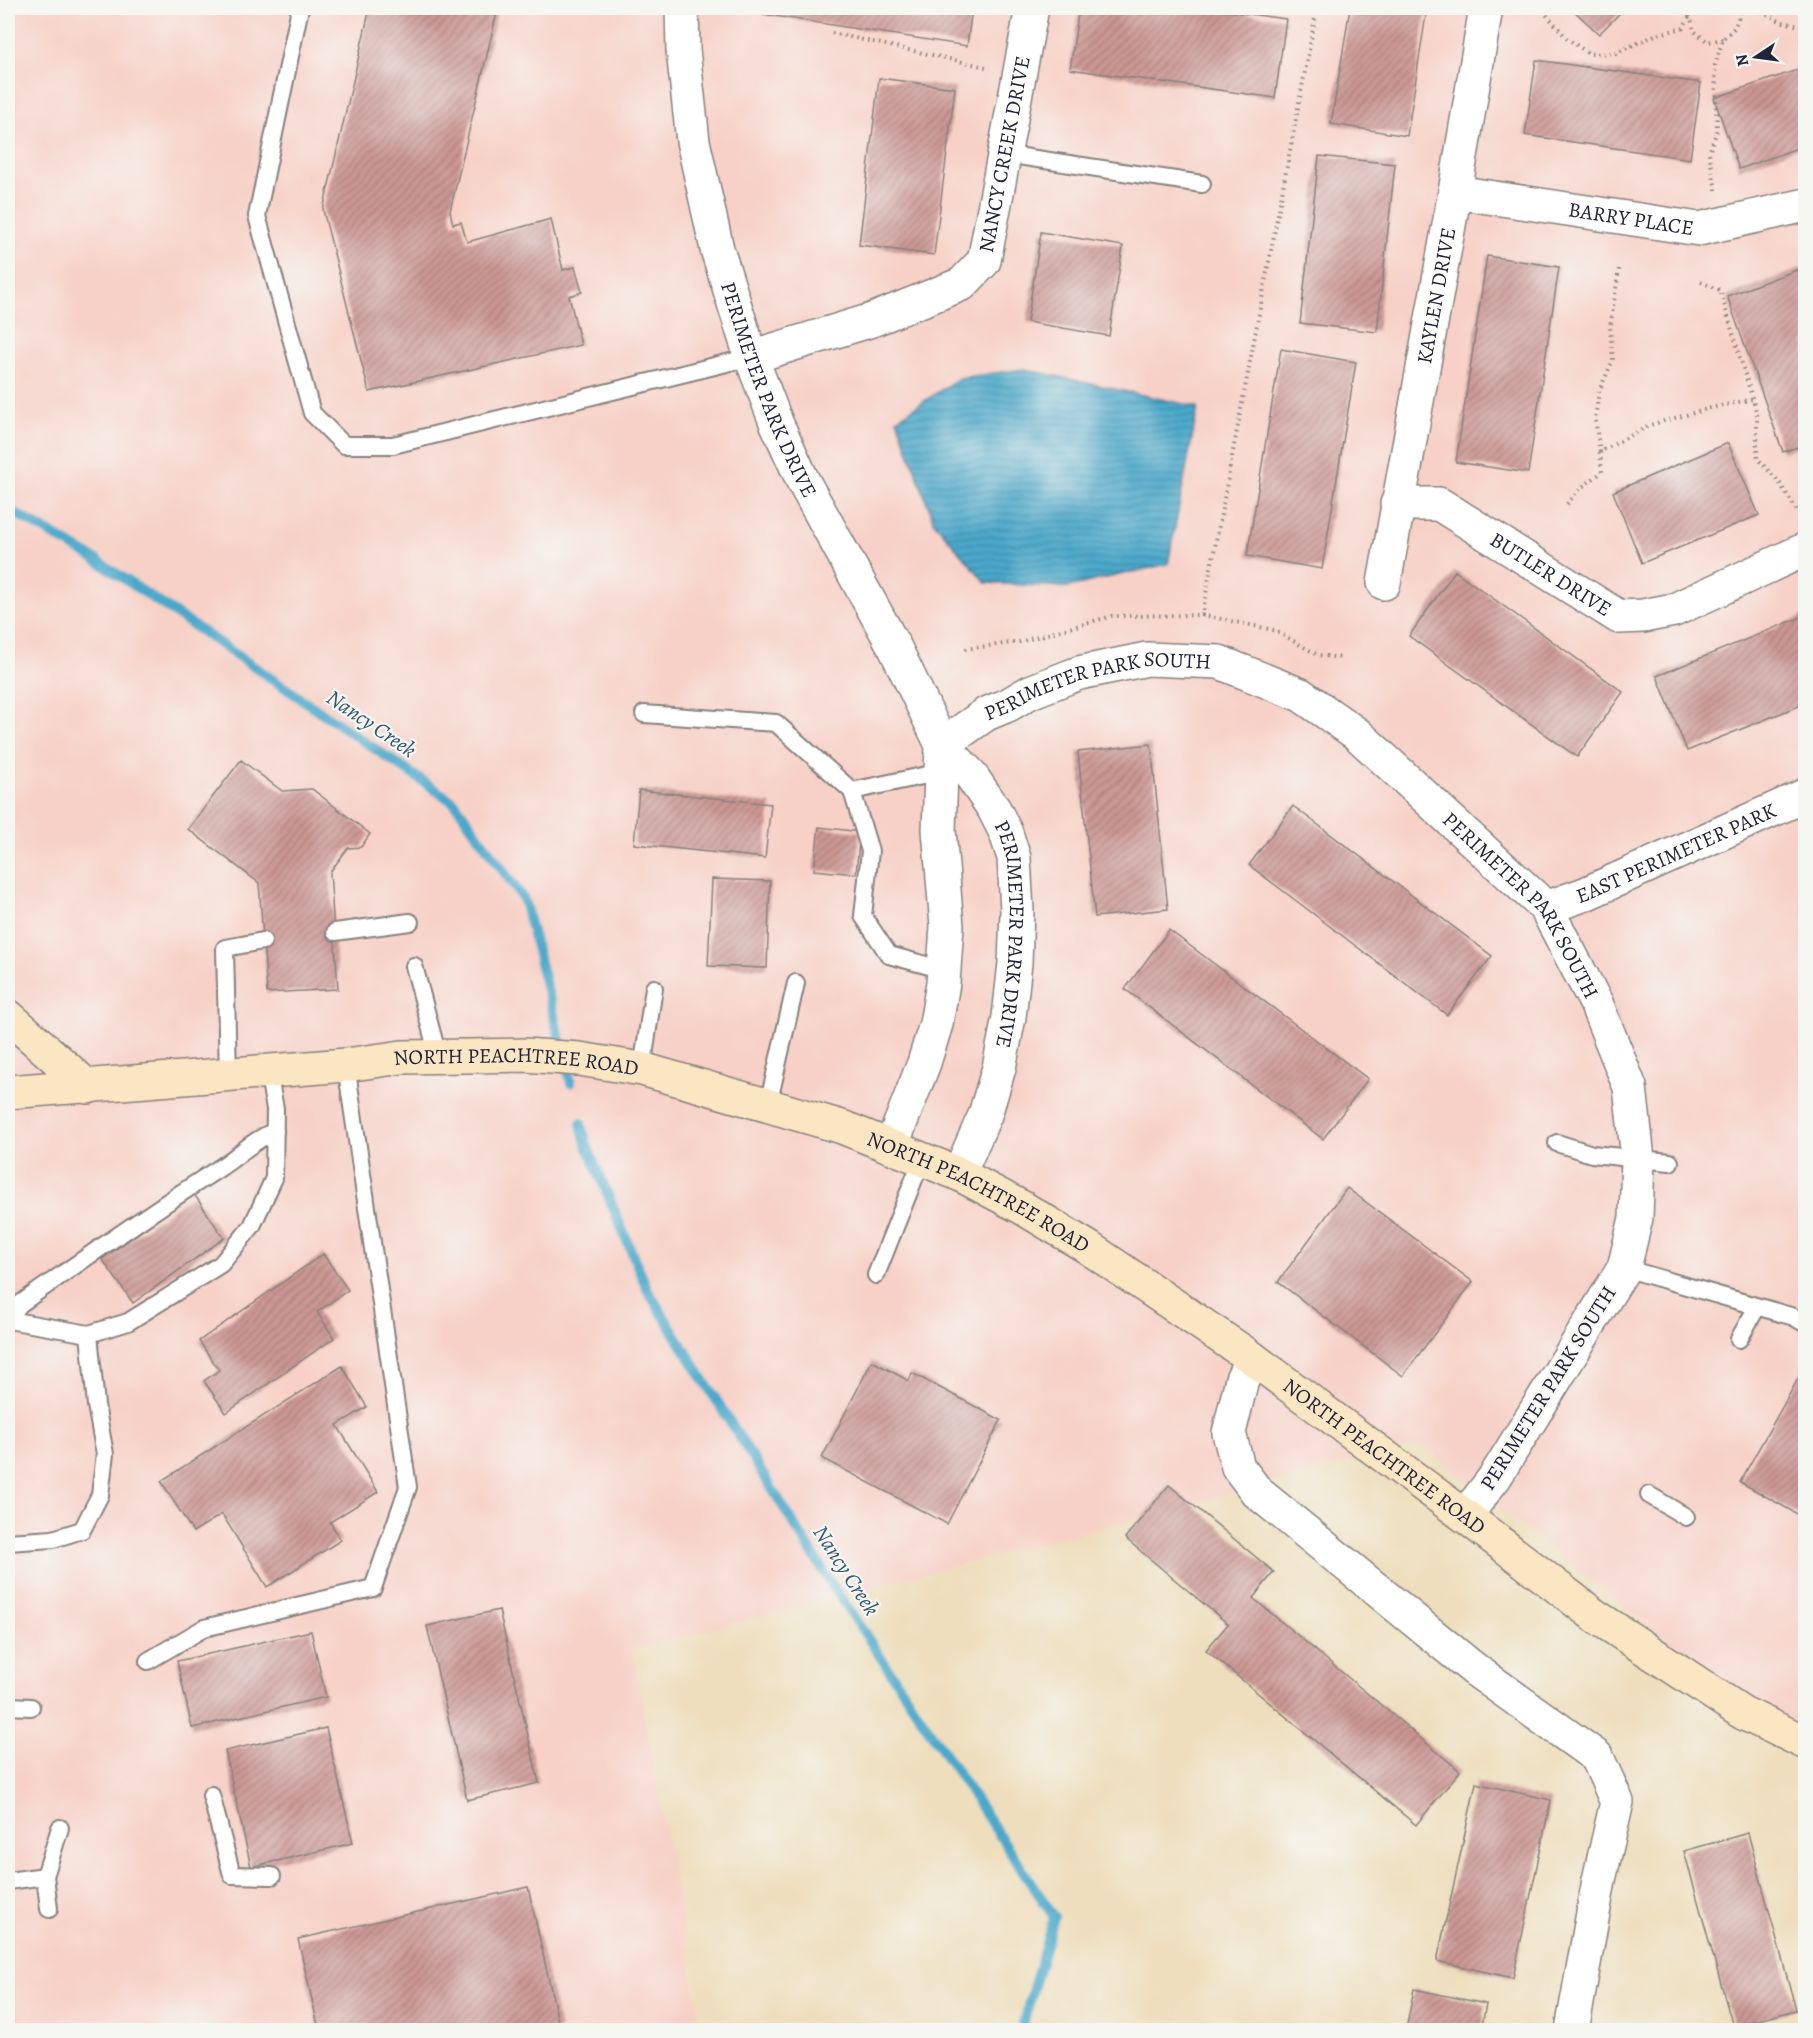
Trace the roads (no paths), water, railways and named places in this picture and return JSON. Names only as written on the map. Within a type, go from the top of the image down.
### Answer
[{"type":"street","name":"PERIMETER PARK DRIVE","points":[[682,8],[683,51],[693,141],[717,249],[751,357],[776,422],[803,481],[895,648],[941,758],[939,830],[947,926],[943,983],[936,1024],[924,1063],[891,1147]]},
{"type":"street","name":"NANCY CREEK DRIVE","points":[[751,357],[872,320],[962,284],[984,261],[1032,8]]},
{"type":"street","name":"KAYLEN DRIVE","points":[[1384,583],[1486,8]]},
{"type":"street","name":"BARRY PLACE","points":[[1455,192],[1699,229],[1806,205]]},
{"type":"street","name":"BUTLER DRIVE","points":[[1397,504],[1439,504],[1619,617],[1642,616],[1674,610],[1806,549]]},
{"type":"street","name":"PERIMETER PARK SOUTH","points":[[941,758],[986,714],[1030,692],[1079,673],[1147,659],[1219,662],[1301,694],[1357,734],[1546,908],[1596,1003],[1630,1087],[1638,1159],[1636,1218],[1624,1268],[1494,1477],[1465,1516]]},
{"type":"street","name":"PERIMETER PARK DRIVE","points":[[941,758],[970,774],[994,809],[1006,833],[1014,858],[1017,911],[1016,963],[999,1068],[985,1114],[959,1174]]},
{"type":"street","name":"EAST PERIMETER PARK","points":[[1546,908],[1585,894],[1806,795]]},
{"type":"street","points":[[8,1016],[88,1087]]},
{"type":"street","name":"NORTH PEACHTREE ROAD","points":[[8,1092],[346,1065],[402,1057],[539,1056],[579,1059],[642,1069],[842,1127],[959,1174],[1023,1208],[1089,1248],[1252,1358],[1594,1615],[1743,1713],[1806,1743]]},
{"type":"street","points":[[1252,1358],[1242,1378],[1229,1433],[1238,1467],[1257,1492],[1474,1669],[1597,1757],[1617,1802],[1599,1880],[1572,2031]]},
{"type":"lane","points":[[300,8],[257,216],[312,413],[344,445],[393,446],[751,357]]},
{"type":"lane","points":[[1004,154],[1202,184]]},
{"type":"lane","points":[[644,714],[776,723],[852,791],[870,851],[863,916],[889,955],[944,970]]},
{"type":"lane","points":[[852,791],[941,758]]},
{"type":"lane","points":[[334,932],[410,922]]},
{"type":"lane","points":[[228,1075],[225,948],[263,941]]},
{"type":"lane","points":[[414,966],[438,1056]]},
{"type":"lane","points":[[768,1106],[796,983]]},
{"type":"lane","points":[[642,1069],[654,988]]},
{"type":"lane","points":[[148,1661],[204,1628],[373,1588],[408,1486],[346,1065]]},
{"type":"lane","points":[[268,1071],[275,1109],[275,1131],[274,1178],[252,1226],[221,1264],[128,1322],[89,1334],[8,1319],[20,1304],[169,1200],[223,1166],[257,1138],[275,1131]]},
{"type":"lane","points":[[1557,1143],[1592,1154],[1670,1162]]},
{"type":"lane","points":[[876,1275],[922,1159]]},
{"type":"lane","points":[[1624,1268],[1794,1317],[1806,1323]]},
{"type":"lane","points":[[1738,1340],[1757,1307]]},
{"type":"lane","points":[[8,1542],[53,1539],[82,1530],[99,1495],[105,1454],[96,1405],[89,1334]]},
{"type":"lane","points":[[1649,1495],[1686,1517]]},
{"type":"lane","points":[[8,1706],[31,1707]]},
{"type":"lane","points":[[211,1795],[232,1875],[272,1876]]},
{"type":"lane","points":[[49,1909],[45,1876],[60,1828]]},
{"type":"lane","points":[[8,1881],[45,1876]]},
{"type":"water","points":[[1024,369],[1198,407],[1168,564],[1068,587],[986,583],[934,522],[897,419],[959,378]]},
{"type":"waterway","name":"Nancy Creek","points":[[8,509],[95,559],[455,803],[524,900],[571,1083]]},
{"type":"waterway","name":"Nancy Creek","points":[[581,1123],[586,1143],[648,1291],[831,1583],[1054,1917],[1021,2030]]}]
